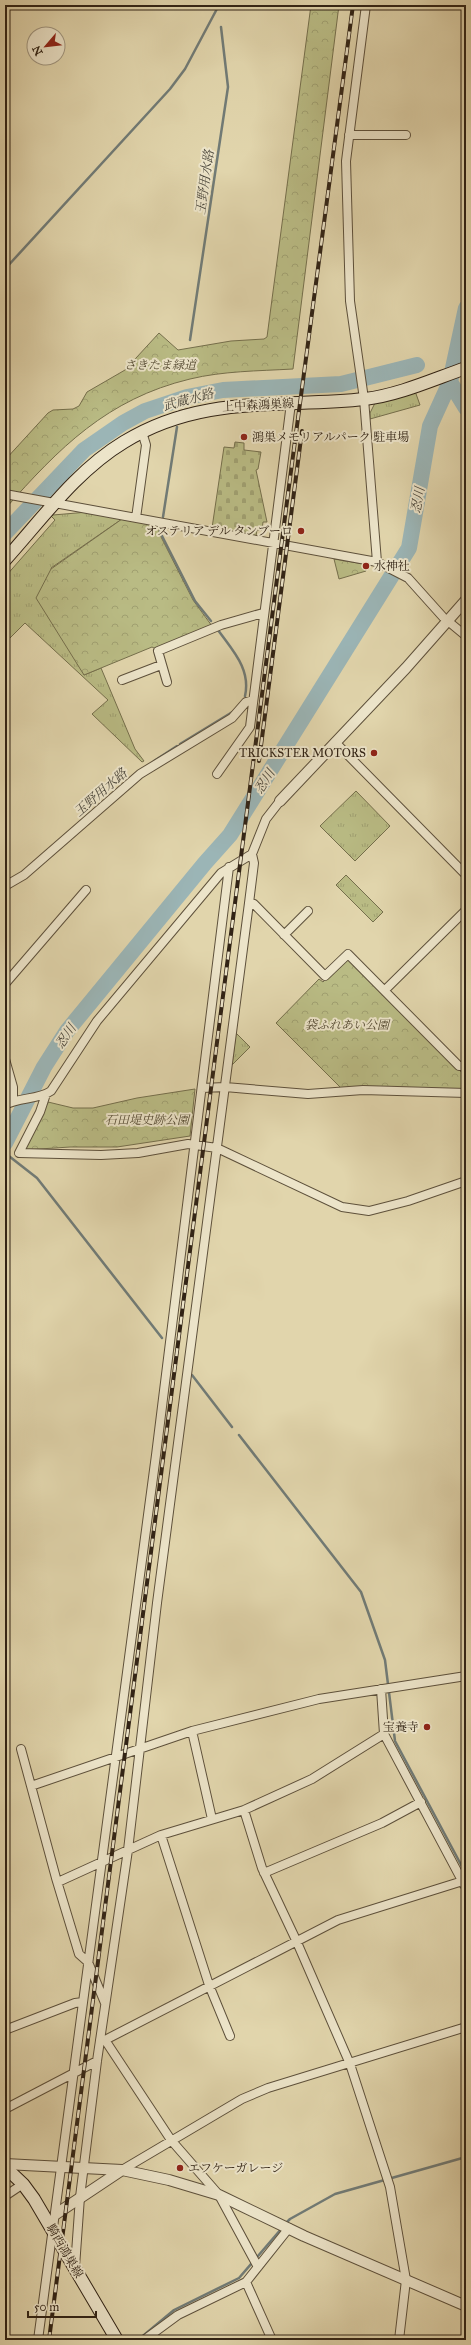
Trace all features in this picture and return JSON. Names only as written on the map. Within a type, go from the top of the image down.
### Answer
[{"type":"main road","name":"上中森鴻巣線","points":[[5,560],[50,503],[94,465],[119,445],[166,421],[201,410],[231,406],[291,403],[363,394],[421,384],[466,368]]},
{"type":"main road","name":"騎西鴻巣線","points":[[5,2166],[23,2184],[52,2229],[117,2340]]},
{"type":"street","points":[[366,5],[346,161],[350,301],[363,394],[377,562]]},
{"type":"street","points":[[349,135],[406,135]]},
{"type":"street","points":[[217,774],[250,727],[263,613],[291,403]]},
{"type":"street","points":[[136,518],[146,445],[142,432]]},
{"type":"street","points":[[5,494],[377,562],[408,578],[443,617],[466,636]]},
{"type":"street","points":[[75,2269],[80,2197],[97,2061],[103,2040],[105,2004],[128,1850],[138,1750],[254,863],[252,854],[266,819],[280,801],[449,621],[466,600]]},
{"type":"street","points":[[167,682],[158,651],[221,625],[263,613]]},
{"type":"street","points":[[122,680],[161,665]]},
{"type":"street","points":[[5,886],[24,875],[151,766],[232,718],[246,702],[253,700]]},
{"type":"street","points":[[335,742],[466,875]]},
{"type":"street","points":[[5,1105],[13,1101],[43,1095],[51,1091],[97,1021],[221,873],[252,854]]},
{"type":"street","points":[[38,2340],[52,2229],[56,2214],[114,1757],[154,1470],[229,867]]},
{"type":"street","points":[[5,984],[86,890]]},
{"type":"street","points":[[249,903],[254,904],[325,976],[348,954],[459,1066],[466,1066]]},
{"type":"street","points":[[385,990],[466,910]]},
{"type":"street","points":[[284,935],[308,911]]},
{"type":"street","points":[[5,1058],[13,1087],[13,1101]]},
{"type":"street","points":[[202,1088],[225,1087],[308,1094],[362,1090],[466,1093]]},
{"type":"street","points":[[43,1095],[40,1112],[19,1152],[101,1156],[195,1144],[217,1148],[342,1207],[369,1212],[408,1201],[466,1181]]},
{"type":"street","points":[[32,1786],[114,1757],[192,1732],[319,1699],[466,1676]]},
{"type":"street","points":[[103,2040],[296,1940],[338,1920],[465,1883],[384,1734],[381,1689]]},
{"type":"street","points":[[192,1732],[212,1819]]},
{"type":"street","points":[[58,1882],[101,1864],[161,1835],[244,1810],[312,1779],[384,1734]]},
{"type":"street","points":[[20,1749],[32,1786],[79,1954],[88,1962],[105,2004]]},
{"type":"street","points":[[264,1873],[382,1823],[421,1802]]},
{"type":"street","points":[[244,1810],[264,1873],[296,1940],[350,2064],[390,2187],[406,2280],[400,2340]]},
{"type":"street","points":[[161,1835],[209,1985],[230,2036]]},
{"type":"street","points":[[5,2030],[75,2003],[83,2002]]},
{"type":"street","points":[[56,2214],[122,2170],[242,2098],[268,2088],[350,2064],[466,2027]]},
{"type":"street","points":[[103,2040],[171,2140],[219,2196],[258,2267]]},
{"type":"street","points":[[5,2108],[97,2061]]},
{"type":"street","points":[[5,2166],[122,2170],[169,2180],[219,2196],[466,2306]]},
{"type":"street","points":[[5,2196],[23,2184]]},
{"type":"street","points":[[144,2340],[178,2315],[246,2282],[289,2228]]},
{"type":"street","points":[[246,2282],[272,2340]]},
{"type":"green space","name":"さきたま緑道","points":[[311,5],[339,5],[293,369],[202,376],[160,388],[134,399],[109,413],[65,446],[5,509],[5,460],[48,413],[53,410],[73,409],[79,406],[87,392],[125,370],[159,333],[178,350],[231,341],[264,339],[267,337]]},
{"type":"green space","points":[[415,391],[420,405],[370,419],[370,413],[375,403]]},
{"type":"green space","points":[[235,442],[244,443],[244,450],[261,452],[258,469],[256,470],[267,522],[263,522],[262,530],[257,530],[256,536],[212,528],[224,447],[234,448]]},
{"type":"green space","points":[[88,512],[122,519],[51,568],[84,675],[101,668],[135,749],[144,761],[142,762],[92,714],[108,700],[25,623],[10,638],[5,633],[5,577],[55,520],[51,516]]},
{"type":"green space","points":[[122,519],[159,526],[159,533],[193,600],[212,626],[156,649],[152,647],[84,675],[36,598],[51,569]]},
{"type":"green space","points":[[334,559],[364,564],[366,571],[339,579]]},
{"type":"green space","points":[[356,791],[390,826],[355,861],[320,826]]},
{"type":"green space","points":[[346,875],[383,912],[373,922],[336,885]]},
{"type":"green space","name":"袋ふれあい公園","points":[[346,959],[350,959],[462,1073],[466,1070],[466,1091],[341,1088],[276,1023],[319,979],[323,982]]},
{"type":"green space","points":[[236,1033],[250,1047],[232,1065]]},
{"type":"green space","name":"石田堤史跡公園","points":[[195,1089],[190,1136],[117,1147],[70,1147],[24,1150],[48,1102],[73,1108],[93,1108],[137,1098]]},
{"type":"waterway","points":[[5,269],[170,89],[185,69],[219,5]]},
{"type":"waterway","name":"玉野用水路","points":[[190,340],[228,87],[221,27]]},
{"type":"waterway","name":"忍川","points":[[5,1143],[44,1067],[67,1031],[205,863],[230,835],[409,548],[430,426],[450,382],[466,308]]},
{"type":"waterway","name":"武蔵水路","points":[[5,533],[84,450],[123,423],[145,411],[187,397],[223,390],[341,384],[417,365]]},
{"type":"waterway","points":[[450,382],[466,408]]},
{"type":"waterway","name":"玉野用水路","points":[[163,517],[177,427]]},
{"type":"waterway","name":"玉野用水路","points":[[161,528],[160,532],[195,601],[211,621]]},
{"type":"waterway","name":"玉野用水路","points":[[218,630],[235,653],[243,669],[246,686],[245,696]]},
{"type":"waterway","name":"玉野用水路","points":[[180,744],[234,711]]},
{"type":"waterway","name":"玉野用水路","points":[[154,761],[177,746]]},
{"type":"waterway","points":[[5,1153],[37,1178],[162,1338]]},
{"type":"waterway","points":[[192,1375],[232,1427]]},
{"type":"waterway","points":[[239,1435],[361,1592],[385,1660],[395,1741],[466,1874]]},
{"type":"waterway","points":[[285,2224],[290,2219],[335,2194],[466,2157]]},
{"type":"waterway","points":[[138,2340],[174,2310],[239,2278],[282,2228]]},
{"type":"railway","points":[[49,2340],[289,486],[353,5]]},
{"type":"railway","points":[[259,761],[302,431]]},
{"type":"place","name":"鴻巣メモリアルパーク 駐車場","points":[[244,437]]},
{"type":"place","name":"オステリア デル タンブーロ","points":[[301,531]]},
{"type":"place","name":"水神社","points":[[366,566]]},
{"type":"place","name":"TRICKSTER MOTORS","points":[[374,753]]},
{"type":"place","name":"宝養寺","points":[[427,1727]]},
{"type":"place","name":"エフケーガレージ","points":[[180,2168]]}]
